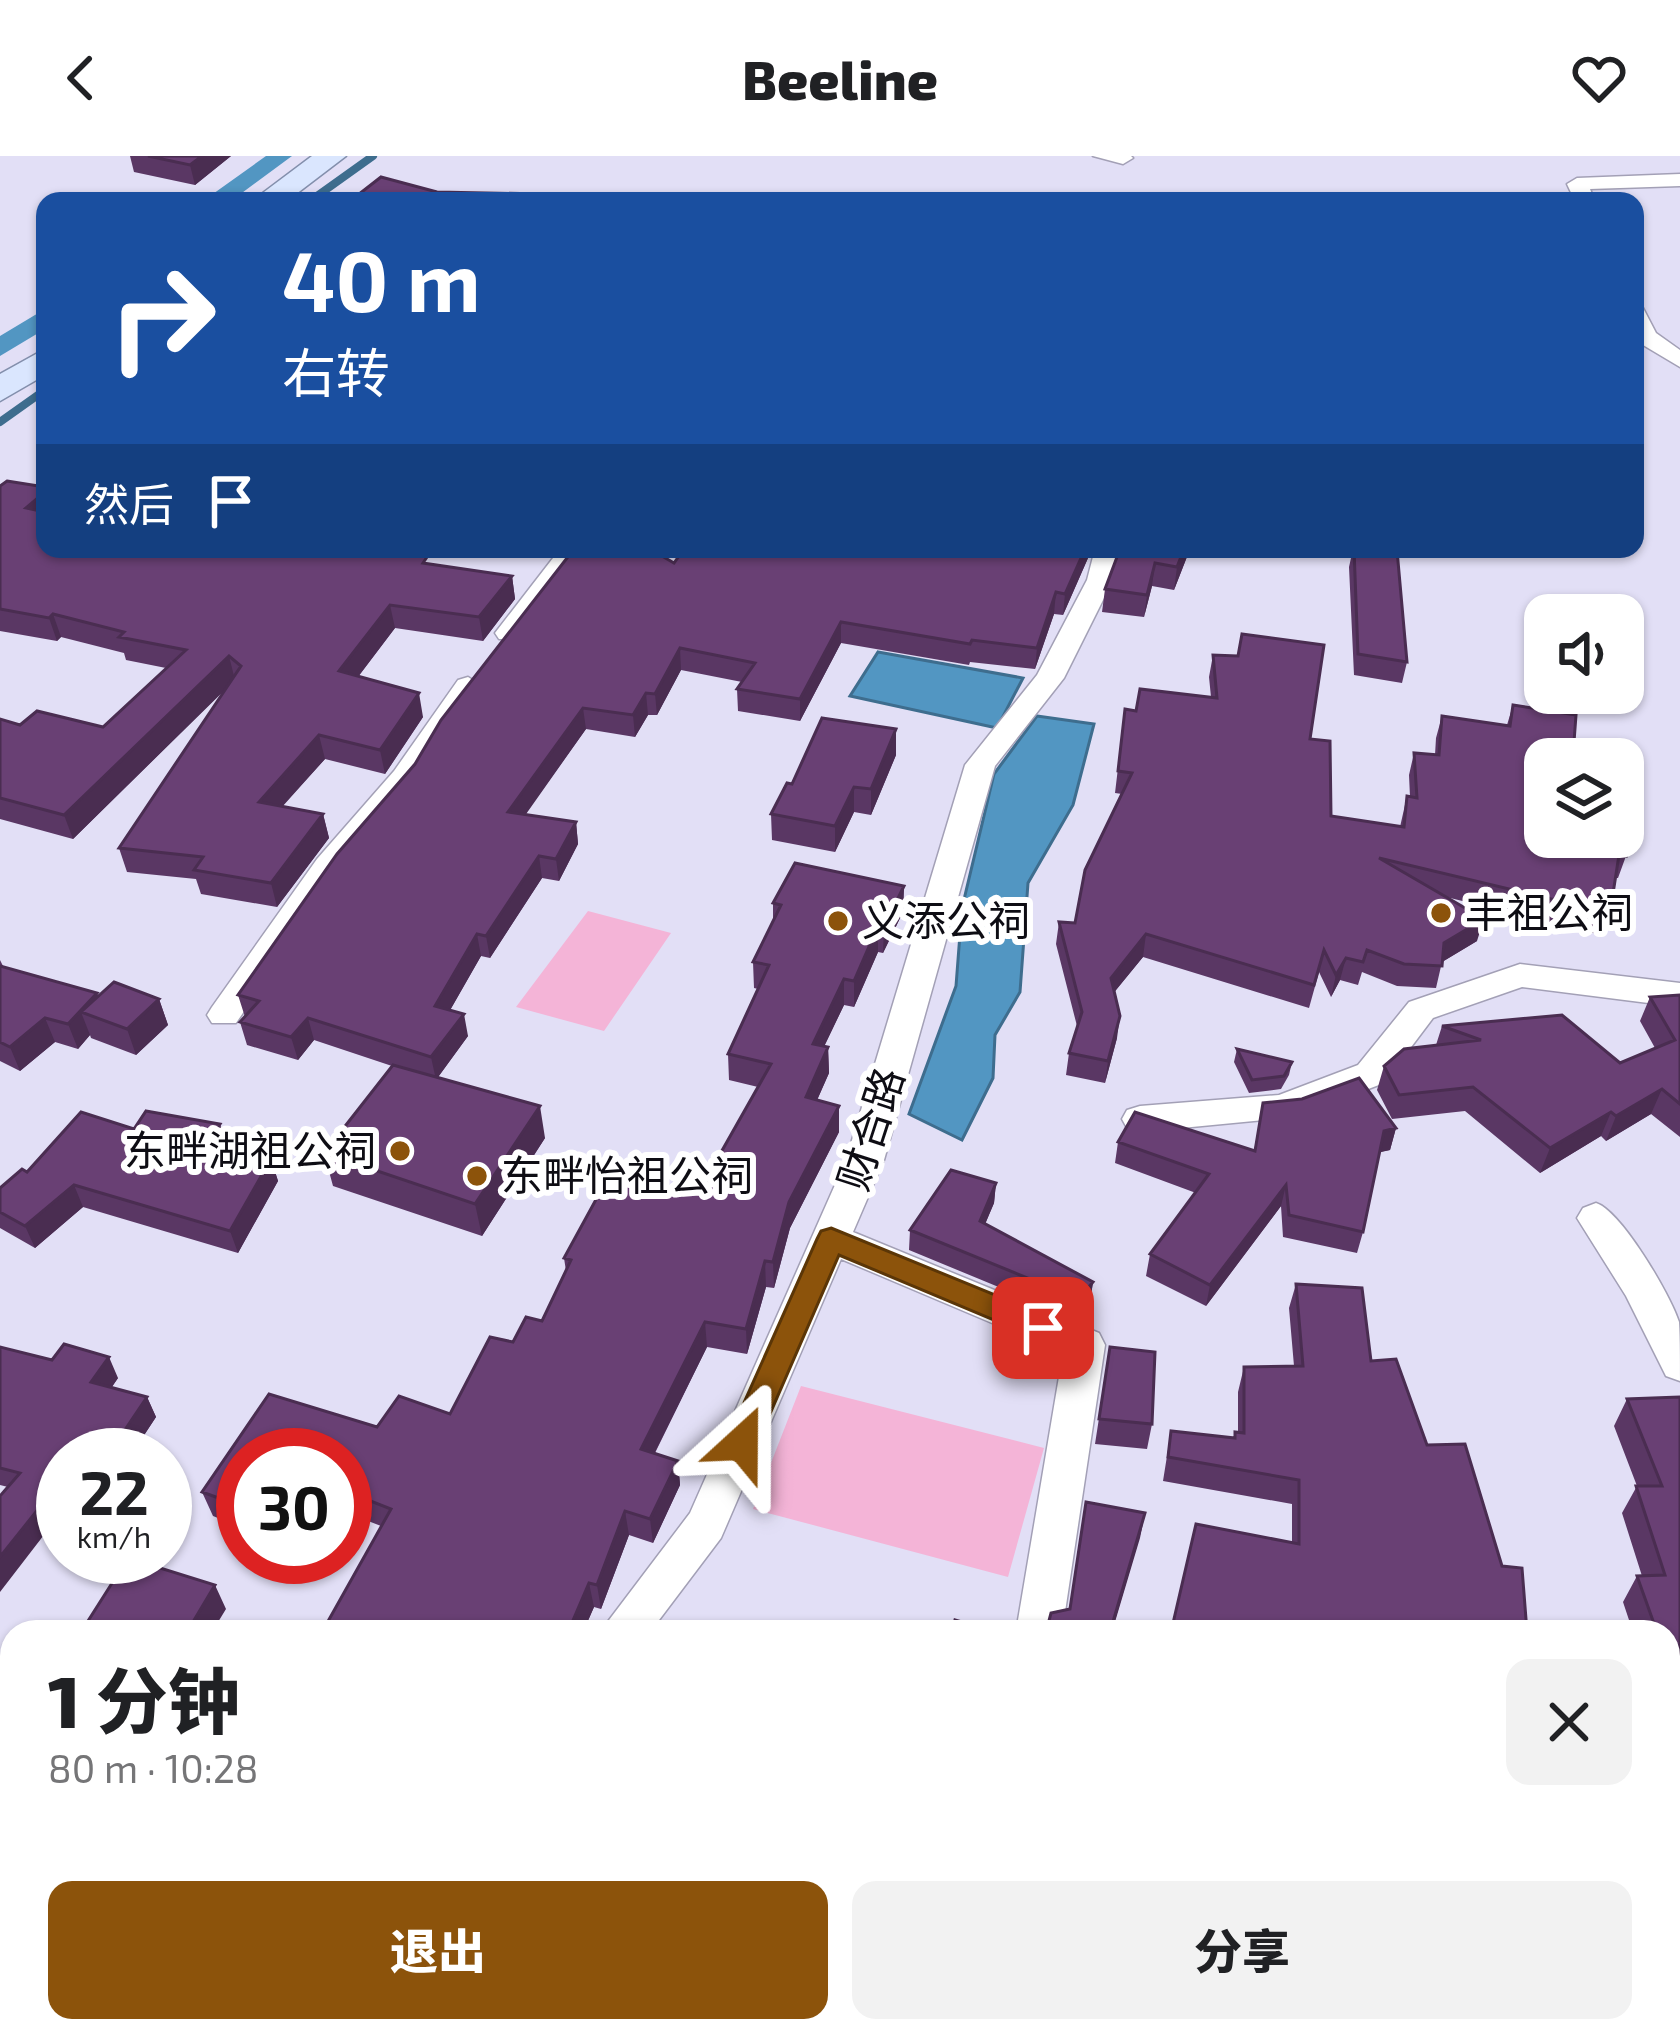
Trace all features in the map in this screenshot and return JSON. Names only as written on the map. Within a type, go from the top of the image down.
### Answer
[{"type":"main road","points":[[280,192],[331,156]]},
{"type":"main road","points":[[0,390],[36,364]]},
{"type":"street","points":[[1581,192],[1577,184],[1680,180]]},
{"type":"street","points":[[1644,333],[1680,360]]},
{"type":"street","points":[[224,1015],[328,866],[405,777],[428,737],[567,558]]},
{"type":"street","name":"财合路","points":[[632,1620],[706,1525],[866,1160],[980,765],[1050,678],[1100,580],[1106,558]]},
{"type":"street","points":[[1140,1119],[1282,1108],[1371,1074],[1421,1010],[1520,975],[1680,994]]},
{"type":"street","points":[[1596,1218],[1642,1288],[1680,1364]]},
{"type":"street","points":[[831,1239],[1085,1346],[1041,1620]]},
{"type":"shaded area","points":[[588,911],[671,933],[604,1031],[516,1007]]},
{"type":"shaded area","points":[[801,1386],[1044,1448],[1008,1577],[753,1509]]},
{"type":"water","points":[[878,652],[1023,678],[997,728],[850,696]]},
{"type":"water","points":[[1037,716],[1094,724],[1073,805],[1028,883],[1020,992],[995,1035],[993,1078],[962,1140],[909,1114],[956,986],[962,908],[994,774]]},
{"type":"building","points":[[148,156],[202,156],[190,165]]},
{"type":"building","points":[[381,177],[437,192],[362,192]]},
{"type":"building","points":[[7,481],[36,486],[36,500],[26,508],[36,510],[36,558],[426,558],[423,563],[512,576],[479,617],[390,605],[339,671],[419,693],[380,750],[319,735],[259,802],[323,814],[271,883],[194,870],[203,857],[119,848],[241,666],[229,656],[64,815],[0,798],[0,719],[20,725],[37,711],[103,727],[186,650],[119,637],[124,632],[53,614],[49,618],[0,609],[0,486]]},
{"type":"building","points":[[567,558],[665,558],[674,563],[678,558],[1081,558],[1065,594],[1056,592],[1037,648],[972,640],[970,644],[841,622],[800,699],[737,689],[755,663],[680,648],[655,694],[646,693],[633,715],[583,708],[508,812],[576,822],[556,859],[539,856],[486,936],[477,934],[435,1006],[464,1014],[431,1057],[308,1018],[291,1037],[240,1022],[259,1001],[238,995],[337,854],[415,764],[441,720]]},
{"type":"building","points":[[1117,558],[1180,558],[1177,567],[1155,563],[1147,595],[1105,589]]},
{"type":"building","points":[[1354,558],[1398,558],[1407,662],[1358,654]]},
{"type":"building","points":[[1242,634],[1324,645],[1310,739],[1330,741],[1331,816],[1404,827],[1407,796],[1417,798],[1414,753],[1439,755],[1442,716],[1510,726],[1513,705],[1524,707],[1524,714],[1576,715],[1574,738],[1524,738],[1524,858],[1619,858],[1610,913],[1379,858],[1484,919],[1444,943],[1442,966],[1404,964],[1367,950],[1363,962],[1346,958],[1336,975],[1324,950],[1314,985],[1146,934],[1111,978],[1120,1016],[1108,1061],[1069,1053],[1082,1012],[1059,922],[1075,923],[1085,870],[1132,773],[1118,771],[1125,709],[1136,711],[1140,689],[1217,698],[1213,655],[1238,656]]},
{"type":"building","points":[[822,718],[896,729],[871,789],[854,787],[835,826],[771,814],[787,783],[792,784]]},
{"type":"building","points":[[795,863],[904,886],[884,927],[878,926],[854,981],[844,979],[813,1044],[828,1047],[806,1097],[839,1106],[789,1202],[773,1262],[765,1261],[746,1329],[705,1322],[641,1449],[678,1461],[650,1519],[625,1511],[597,1585],[589,1583],[573,1620],[329,1620],[349,1584],[372,1584],[372,1543],[391,1509],[372,1502],[372,1428],[246,1428],[269,1394],[377,1427],[399,1396],[450,1414],[490,1337],[513,1342],[526,1317],[542,1321],[571,1260],[564,1258],[610,1174],[698,1193],[771,1064],[728,1054],[769,965],[753,962],[781,905],[773,903]]},
{"type":"building","points":[[0,966],[97,993],[68,1024],[45,1018],[10,1047],[0,1042]]},
{"type":"building","points":[[114,982],[159,999],[127,1029],[81,1012]]},
{"type":"building","points":[[1680,995],[1680,1104],[1662,1089],[1550,1148],[1473,1087],[1399,1095],[1384,1066],[1404,1049],[1481,1040],[1442,1026],[1562,1015],[1620,1063],[1675,1040],[1650,997]]},
{"type":"building","points":[[1237,1049],[1292,1062],[1284,1076],[1252,1080]]},
{"type":"building","points":[[393,1065],[540,1106],[475,1204],[324,1153]]},
{"type":"building","points":[[1359,1078],[1396,1128],[1384,1131],[1363,1232],[1289,1215],[1286,1185],[1210,1285],[1150,1254],[1209,1174],[1118,1142],[1135,1112],[1255,1151],[1263,1103],[1302,1099]]},
{"type":"building","points":[[146,1111],[220,1124],[205,1147],[271,1159],[230,1231],[74,1185],[25,1226],[0,1212],[0,1188],[22,1169],[27,1172],[81,1112],[134,1129]]},
{"type":"building","points":[[951,1170],[996,1183],[980,1221],[1093,1282],[1079,1299],[910,1230]]},
{"type":"building","points":[[1296,1284],[1362,1288],[1371,1361],[1396,1359],[1427,1445],[1465,1444],[1502,1566],[1522,1568],[1526,1620],[1174,1620],[1196,1524],[1299,1544],[1299,1480],[1168,1457],[1171,1431],[1235,1438],[1235,1432],[1244,1433],[1244,1367],[1303,1366]]},
{"type":"building","points":[[64,1344],[109,1357],[91,1382],[147,1397],[126,1428],[36,1428],[36,1512],[0,1557],[0,1496],[20,1473],[0,1468],[0,1347],[52,1360]]},
{"type":"building","points":[[1110,1347],[1155,1352],[1152,1424],[1099,1419]]},
{"type":"building","points":[[1680,1397],[1680,1620],[1653,1620],[1637,1576],[1665,1575],[1636,1486],[1662,1486],[1627,1399]]},
{"type":"building","points":[[216,1472],[216,1497],[202,1492]]},
{"type":"building","points":[[1086,1502],[1145,1513],[1114,1620],[1049,1620],[1051,1613],[1070,1609]]},
{"type":"building","points":[[192,1578],[215,1585],[194,1620],[89,1620],[111,1584],[192,1584]]},
{"type":"waterway","points":[[228,192],[281,156]]},
{"type":"waterway","points":[[323,192],[373,156]]},
{"type":"waterway","points":[[0,348],[36,323]]},
{"type":"waterway","points":[[0,422],[36,396]]},
{"type":"place","name":"丰祖公祠","points":[[1441,913]]},
{"type":"place","name":"义添公祠","points":[[838,921]]},
{"type":"place","name":"东畔湖祖公祠","points":[[400,1151]]},
{"type":"place","name":"东畔怡祖公祠","points":[[477,1176]]},
{"type":"route","points":[[742,1443],[831,1239],[1043,1328]]}]
